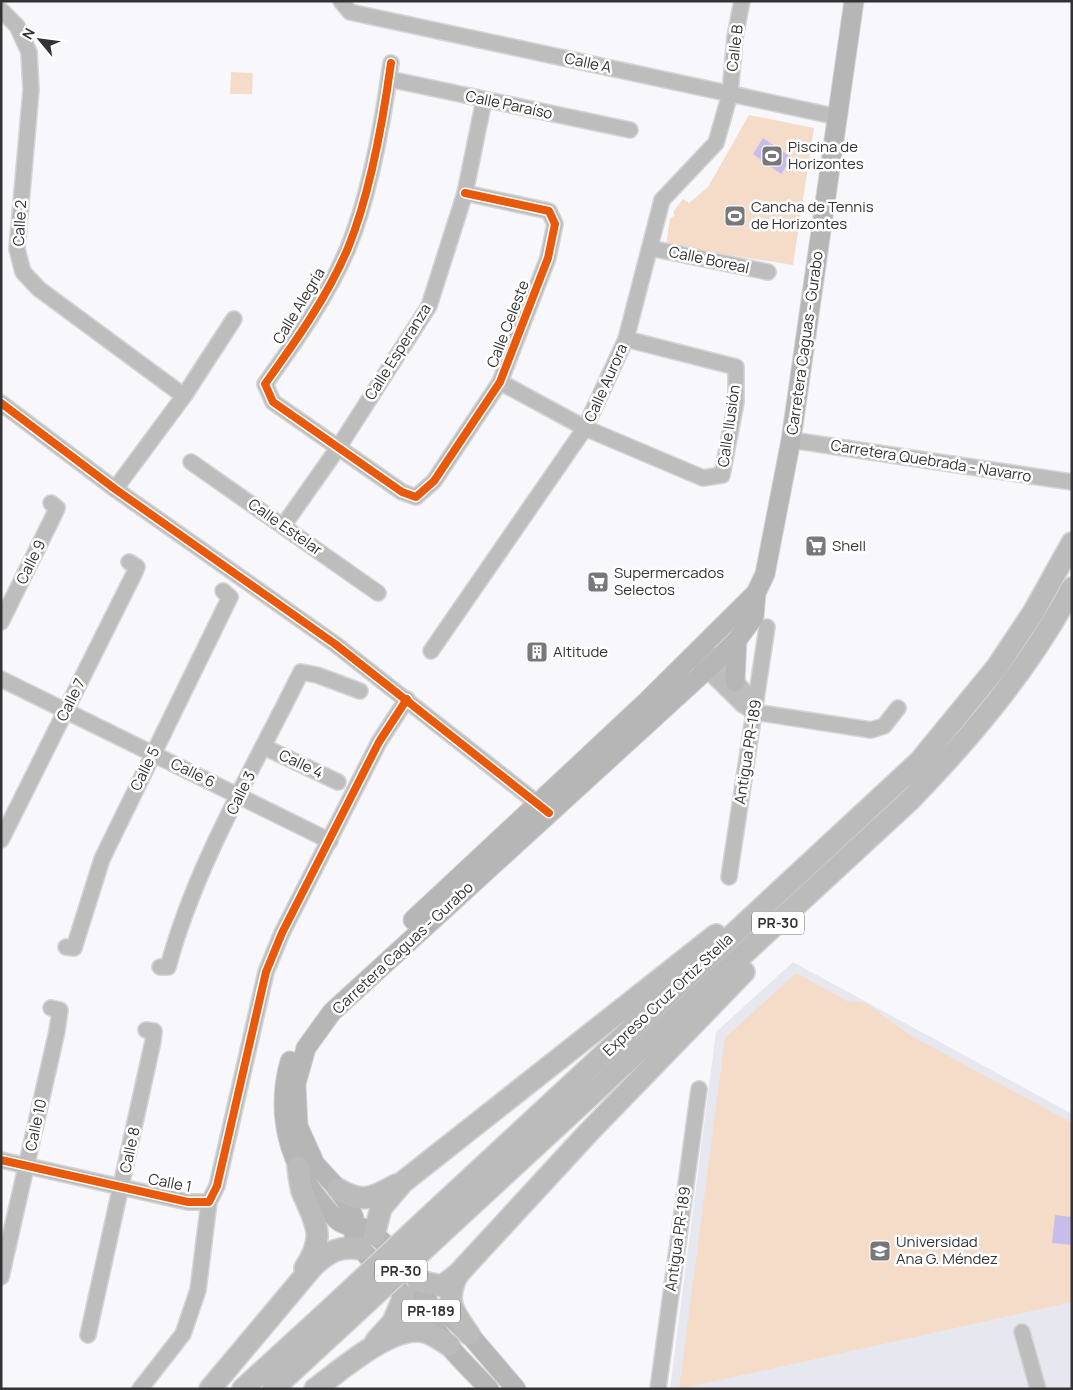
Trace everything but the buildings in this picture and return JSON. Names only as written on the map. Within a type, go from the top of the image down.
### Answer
[{"type":"highway","name":"Expreso Cruz Ortiz Stella","points":[[442,1219],[750,920],[895,786],[942,736],[978,693],[1015,640],[1072,543]]},
{"type":"highway","name":"Expreso Cruz Ortiz Stella","points":[[243,1389],[345,1308],[442,1219],[768,932],[910,800],[961,747],[1027,661],[1072,588]]},
{"type":"highway","points":[[338,1189],[349,1196],[365,1199],[377,1196],[403,1182],[714,935],[750,920]]},
{"type":"highway","points":[[363,1354],[393,1322],[411,1288],[430,1285],[442,1286],[458,1274],[588,1133],[747,969],[768,932]]},
{"type":"highway","points":[[296,1287],[313,1256],[318,1237],[316,1223],[302,1189],[298,1167]]},
{"type":"highway","points":[[210,1389],[296,1287],[328,1253],[339,1248],[368,1242],[381,1208],[403,1182]]},
{"type":"highway","points":[[458,1274],[450,1289],[451,1304],[469,1334]]},
{"type":"highway","name":"Expreso Cruz Ortiz Stella","points":[[273,1389],[345,1308]]},
{"type":"highway","points":[[315,1389],[363,1354],[386,1340],[403,1333],[414,1331],[435,1336],[449,1345]]},
{"type":"main road","name":"Carretera Caguas - Gurabo","points":[[354,1228],[350,1208],[338,1189],[315,1164],[298,1126],[296,1084],[306,1048],[332,1012],[543,808],[756,593],[765,574],[791,440],[854,1]]},
{"type":"main road","name":"Carretera Caguas - Gurabo","points":[[354,1228],[338,1221],[304,1181],[285,1133],[283,1086],[294,1045],[323,1006],[543,808],[711,665],[737,640],[754,617],[756,593]]},
{"type":"main road","points":[[734,682],[737,640]]},
{"type":"main road","name":"PR-189","points":[[354,1228],[354,1239],[368,1242],[411,1288],[428,1296],[435,1327],[489,1389]]},
{"type":"main road","name":"PR-189","points":[[431,1311],[448,1315],[469,1334],[516,1389]]},
{"type":"street","name":"Calle A","points":[[341,1],[350,12],[838,117]]},
{"type":"street","name":"Calle B","points":[[730,94],[735,37],[742,1]]},
{"type":"street","name":"Calle 2","points":[[1,10],[17,26],[29,52],[31,90],[17,248],[23,272],[39,289],[184,396]]},
{"type":"street","name":"Calle Alegría","points":[[391,63],[367,187],[348,248],[308,322],[266,384],[273,402],[405,493]]},
{"type":"street","name":"Calle Paraíso","points":[[389,79],[630,130]]},
{"type":"street","name":"Calle Aurora","points":[[431,651],[585,428],[626,339],[662,200],[716,143],[730,94]]},
{"type":"street","name":"Calle Esperanza","points":[[283,526],[338,448],[429,306],[465,193],[484,100]]},
{"type":"street","name":"Calle Celeste","points":[[405,493],[416,497],[434,482],[500,382],[548,258],[555,224],[549,211],[465,193]]},
{"type":"street","name":"Calle Boreal","points":[[650,248],[768,272]]},
{"type":"street","points":[[115,489],[184,396],[234,319]]},
{"type":"street","name":"Calle Ilusión","points":[[500,382],[585,428],[703,478],[722,475],[736,402],[736,367],[626,339]]},
{"type":"street","points":[[1,403],[115,489],[335,644],[543,808]]},
{"type":"street","name":"Carretera Quebrada - Navarro","points":[[791,440],[1072,482]]},
{"type":"street","name":"Calle Estelar","points":[[191,462],[378,593]]},
{"type":"street","name":"Calle 9","points":[[1,622],[57,508],[51,503]]},
{"type":"street","name":"Calle 7","points":[[1,840],[135,572],[137,567],[129,562]]},
{"type":"street","name":"Calle 5","points":[[66,947],[74,948],[102,859],[230,596],[223,591]]},
{"type":"street","name":"Antigua PR-189","points":[[729,877],[767,627]]},
{"type":"street","points":[[698,651],[743,705],[754,712],[871,730],[884,726],[898,708]]},
{"type":"street","points":[[711,665],[748,695],[754,712]]},
{"type":"street","name":"Calle 3","points":[[160,967],[168,967],[181,921],[238,796],[301,672],[317,675],[360,690]]},
{"type":"street","name":"Calle 6","points":[[1,679],[330,841]]},
{"type":"street","name":"Calle 1","points":[[1,1160],[188,1202],[209,1202],[217,1186],[266,972],[282,932],[379,742],[407,699]]},
{"type":"street","name":"Calle 4","points":[[264,747],[338,782]]},
{"type":"street","name":"Calle 10","points":[[1,1277],[57,1031],[60,1010],[52,1008]]},
{"type":"street","name":"Calle 8","points":[[88,1334],[153,1041],[154,1031],[146,1030]]},
{"type":"street","name":"Antigua PR-189","points":[[658,1389],[699,1089]]},
{"type":"street","points":[[140,1389],[183,1334],[198,1290],[209,1202]]},
{"type":"street","points":[[1022,1332],[1038,1389]]},
{"type":"shaded area","points":[[231,72],[253,73],[252,94],[230,94]]},
{"type":"shaded area","points":[[749,115],[814,128],[793,265],[666,245],[670,219],[675,215],[673,212],[683,199],[689,203],[708,187]]},
{"type":"shaded area","name":"Piscina de Horizontes","points":[[763,138],[792,158],[781,174],[753,154]]},
{"type":"shaded area","name":"Universidad Ana G. Méndez","points":[[793,962],[1072,1114],[1072,1389],[670,1389],[716,1032]]},
{"type":"shaded area","name":"Universidad Ana G. Méndez","points":[[796,973],[847,1001],[866,1003],[910,1035],[1072,1123],[1072,1302],[679,1389],[725,1038]]},
{"type":"shaded area","points":[[1055,1215],[1072,1217],[1072,1245],[1052,1243]]},
{"type":"cycle path","points":[[391,63],[375,157],[363,204],[348,248],[321,301],[265,384],[273,402],[402,492],[416,497],[434,481],[500,382],[548,258],[555,224],[549,211],[465,193]]},
{"type":"cycle path","points":[[1,403],[115,489],[335,644],[549,813]]},
{"type":"cycle path","points":[[1,1160],[188,1202],[209,1202],[217,1186],[266,972],[282,933],[379,742],[407,699]]},
{"type":"place","name":"Piscina de Horizontes","points":[[772,156]]},
{"type":"place","name":"Cancha de Tennis de Horizontes","points":[[735,216]]},
{"type":"place","name":"Shell","points":[[816,546]]},
{"type":"place","name":"Supermercados Selectos","points":[[598,582]]},
{"type":"place","name":"Altitude","points":[[537,652]]},
{"type":"place","name":"Universidad Ana G. Méndez","points":[[880,1251]]}]
